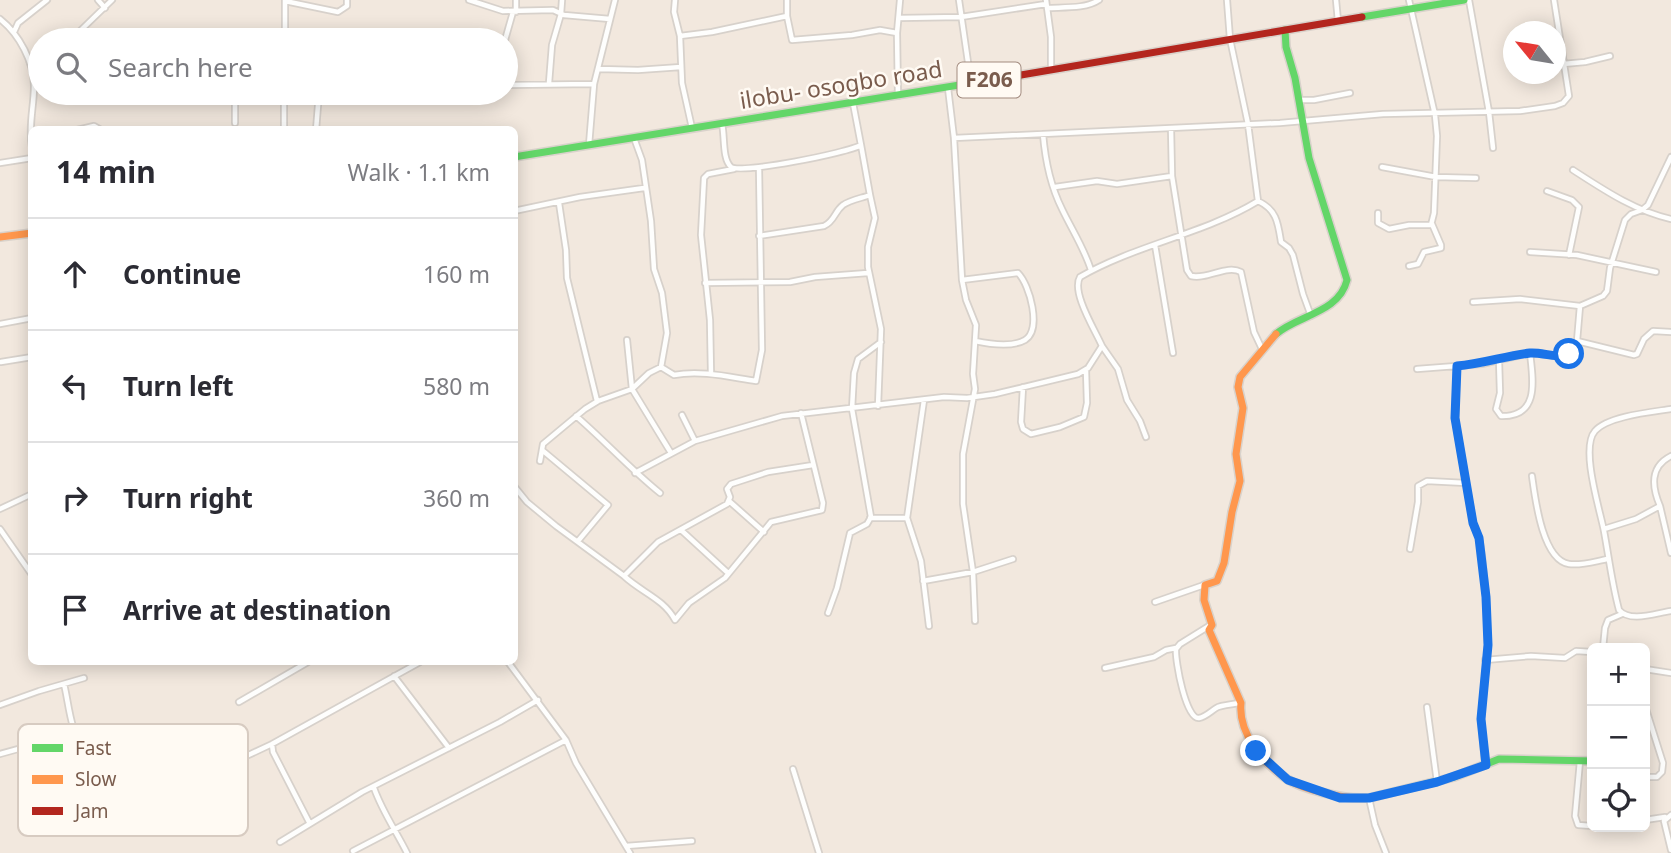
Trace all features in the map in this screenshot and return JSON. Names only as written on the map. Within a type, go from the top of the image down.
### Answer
[{"type":"street","points":[[14,32],[19,23],[47,0]]},
{"type":"street","points":[[98,0],[105,8]]},
{"type":"street","points":[[86,28],[112,0]]},
{"type":"street","points":[[285,28],[285,1],[338,12],[347,6],[347,0]]},
{"type":"street","points":[[469,0],[487,7],[514,12],[548,10],[610,19]]},
{"type":"street","points":[[509,28],[516,0]]},
{"type":"street","points":[[549,83],[552,46],[562,0]]},
{"type":"street","points":[[589,145],[594,84],[615,0]]},
{"type":"street","points":[[675,0],[674,18],[680,36],[684,100],[692,128]]},
{"type":"street","points":[[787,0],[790,38],[794,41],[852,36],[880,30],[897,33]]},
{"type":"street","points":[[898,96],[897,33],[900,0]]},
{"type":"street","points":[[960,0],[971,83]]},
{"type":"street","points":[[899,18],[961,18],[1046,4],[1078,6],[1099,0]]},
{"type":"street","points":[[1227,0],[1230,39],[1248,124],[1258,201]]},
{"type":"street","points":[[1336,0],[1338,22]]},
{"type":"street","points":[[1409,0],[1434,115],[1437,177],[1432,224],[1441,247],[1437,251],[1422,253],[1418,264],[1409,266]]},
{"type":"street","points":[[1466,0],[1489,112],[1493,148]]},
{"type":"street","name":"ilobu- osogbo road","points":[[518,156],[898,96],[1466,0]]},
{"type":"street","points":[[1554,0],[1557,21]]},
{"type":"street","points":[[1046,4],[1051,70]]},
{"type":"street","points":[[680,36],[787,16]]},
{"type":"street","points":[[0,19],[14,32],[28,61]]},
{"type":"street","points":[[1155,602],[1217,581],[1224,563],[1240,481],[1236,454],[1243,408],[1239,382],[1244,371],[1282,329],[1311,317],[1339,296],[1346,285],[1336,238],[1309,158],[1300,100],[1286,47],[1285,30]]},
{"type":"street","points":[[1566,64],[1610,55]]},
{"type":"street","points":[[599,69],[638,70],[681,66]]},
{"type":"street","points":[[954,138],[1302,121],[1383,114],[1434,115],[1520,111],[1563,103],[1569,96],[1566,80]]},
{"type":"street","points":[[518,84],[594,84]]},
{"type":"street","points":[[948,87],[954,138],[962,280],[966,300],[976,325],[973,374],[975,389],[963,454],[963,505],[973,572],[975,621]]},
{"type":"street","points":[[1300,100],[1350,93]]},
{"type":"street","points":[[853,103],[875,218],[868,247],[868,273],[879,313],[881,342],[878,406]]},
{"type":"street","points":[[29,126],[32,105]]},
{"type":"street","points":[[235,105],[235,124]]},
{"type":"street","points":[[284,105],[284,126]]},
{"type":"street","points":[[316,126],[318,105]]},
{"type":"street","points":[[721,124],[726,157],[734,169]]},
{"type":"street","points":[[1171,128],[1172,176],[1187,270],[1191,276],[1199,277],[1234,269],[1241,272],[1254,332],[1262,349]]},
{"type":"street","points":[[1043,134],[1045,153],[1061,206],[1084,250],[1091,271]]},
{"type":"street","points":[[634,138],[642,160],[654,269],[662,293],[667,333],[661,367]]},
{"type":"street","points":[[711,374],[710,320],[701,235],[704,178],[708,174],[734,169],[759,168],[849,151],[861,145]]},
{"type":"street","points":[[1473,302],[1520,299],[1580,306],[1602,296],[1607,290],[1611,263],[1625,220],[1648,205],[1671,158]]},
{"type":"street","points":[[0,163],[28,159]]},
{"type":"street","points":[[1382,167],[1437,177],[1476,178]]},
{"type":"street","points":[[661,367],[674,375],[711,374],[756,381],[762,350],[759,168]]},
{"type":"street","points":[[1573,170],[1642,210],[1671,219]]},
{"type":"street","points":[[1055,187],[1097,181],[1117,184],[1172,176]]},
{"type":"street","points":[[518,210],[645,188]]},
{"type":"street","points":[[1547,191],[1572,200],[1579,207],[1569,254]]},
{"type":"street","points":[[760,236],[824,226],[833,221],[839,209],[846,203],[870,195]]},
{"type":"street","points":[[1258,201],[1272,209],[1276,216],[1282,242],[1293,255],[1311,317]]},
{"type":"street","points":[[1146,437],[1127,400],[1118,369],[1102,346],[1079,295],[1077,286],[1080,277],[1258,201]]},
{"type":"street","points":[[559,203],[567,278],[597,401]]},
{"type":"street","points":[[1378,213],[1378,223],[1389,229],[1432,224]]},
{"type":"street","points":[[0,237],[28,234]]},
{"type":"street","points":[[1155,245],[1173,353]]},
{"type":"street","points":[[1530,252],[1569,254],[1656,272]]},
{"type":"street","points":[[705,283],[790,282],[815,277],[868,273]]},
{"type":"street","points":[[962,280],[1018,273],[1030,295],[1033,319],[1028,339],[993,345],[975,341]]},
{"type":"street","points":[[1417,369],[1457,366],[1530,353],[1564,356],[1572,351],[1577,341],[1580,306]]},
{"type":"street","points":[[0,324],[28,319]]},
{"type":"street","points":[[1577,341],[1634,355],[1653,331],[1671,332]]},
{"type":"street","points":[[627,340],[632,389],[671,453]]},
{"type":"street","points":[[828,613],[850,533],[867,524],[870,519],[852,409],[856,364],[863,354],[881,342]]},
{"type":"street","points":[[635,473],[695,441],[717,433],[801,413],[995,394],[1078,374],[1086,370],[1102,346]]},
{"type":"street","points":[[1499,360],[1500,393],[1496,409],[1501,415],[1510,416],[1525,409],[1532,397],[1530,353]]},
{"type":"street","points":[[1,362],[28,358]]},
{"type":"street","points":[[1457,366],[1455,418],[1485,576],[1488,645],[1481,719],[1486,765]]},
{"type":"street","points":[[540,461],[543,444],[576,416],[597,401],[632,389],[649,373],[661,367]]},
{"type":"street","points":[[1023,387],[1023,429],[1031,434],[1041,432],[1084,417],[1086,370]]},
{"type":"street","points":[[924,400],[907,518],[921,561],[929,626]]},
{"type":"street","points":[[1622,614],[1596,500],[1590,440],[1593,433],[1603,425],[1635,415],[1671,409]]},
{"type":"street","points":[[518,491],[556,526],[642,591],[648,591],[675,620],[689,603],[725,578],[771,522],[822,510],[801,413]]},
{"type":"street","points":[[682,415],[695,441]]},
{"type":"street","points":[[576,416],[610,445],[635,473],[660,493]]},
{"type":"street","points":[[542,450],[608,505],[578,541]]},
{"type":"street","points":[[1671,456],[1660,463],[1653,477],[1654,491],[1671,553]]},
{"type":"street","points":[[764,531],[729,501],[727,487],[768,472],[813,465]]},
{"type":"street","points":[[1532,476],[1541,528],[1561,561],[1571,564],[1608,559]]},
{"type":"street","points":[[1410,549],[1418,486],[1427,481],[1466,483]]},
{"type":"street","points":[[0,509],[28,496]]},
{"type":"street","points":[[624,576],[659,542],[729,501]]},
{"type":"street","points":[[1604,529],[1636,519],[1660,506]]},
{"type":"street","points":[[870,519],[907,518]]},
{"type":"street","points":[[0,529],[28,568]]},
{"type":"street","points":[[681,530],[728,573]]},
{"type":"street","points":[[923,581],[973,572],[1013,559]]},
{"type":"street","points":[[1205,585],[1204,600],[1212,625],[1209,630],[1241,703],[1240,714],[1252,746],[1281,775],[1295,784],[1340,798],[1369,798],[1437,782],[1509,758],[1587,761]]},
{"type":"street","points":[[1604,643],[1608,620],[1622,614],[1631,617],[1671,611]]},
{"type":"street","points":[[1105,668],[1154,657],[1166,650],[1177,648],[1212,625]]},
{"type":"street","points":[[1177,648],[1175,654],[1185,691],[1184,700],[1192,715],[1200,718],[1218,708],[1241,703]]},
{"type":"street","points":[[1485,660],[1531,656],[1565,658],[1576,651],[1587,652]]},
{"type":"street","points":[[239,702],[303,665]]},
{"type":"street","points":[[248,755],[414,665]]},
{"type":"street","points":[[510,665],[566,740],[576,763],[630,853]]},
{"type":"street","points":[[1650,670],[1671,673]]},
{"type":"street","points":[[394,676],[449,748]]},
{"type":"street","points":[[0,705],[84,678]]},
{"type":"street","points":[[64,684],[73,724]]},
{"type":"street","points":[[280,842],[362,792],[538,700]]},
{"type":"street","points":[[1427,707],[1437,782]]},
{"type":"street","points":[[1650,722],[1663,762],[1662,772],[1657,777],[1650,777]]},
{"type":"street","points":[[354,851],[566,740]]},
{"type":"street","points":[[272,744],[273,752],[309,822]]},
{"type":"street","points":[[0,754],[18,749]]},
{"type":"street","points":[[1580,761],[1575,816],[1578,825],[1587,826]]},
{"type":"street","points":[[793,769],[819,853]]},
{"type":"street","points":[[374,788],[407,853]]},
{"type":"street","points":[[1369,798],[1386,853]]},
{"type":"street","points":[[1650,819],[1669,816]]},
{"type":"street","points":[[1669,816],[1665,824],[1671,850]]},
{"type":"street","points":[[625,846],[692,841]]},
{"type":"shaded area","points":[[0,0],[1671,0],[1671,853],[0,853]]},
{"type":"traffic: fast","points":[[1362,17],[1464,0]]},
{"type":"traffic: fast","points":[[1276,334],[1327,307],[1343,291],[1347,280],[1309,158],[1295,78],[1286,47],[1285,30]]},
{"type":"traffic: fast","points":[[518,156],[1021,75]]},
{"type":"traffic: fast","points":[[1361,798],[1454,777],[1499,759],[1587,761]]},
{"type":"traffic: slow","points":[[0,237],[28,234]]},
{"type":"traffic: slow","points":[[1276,334],[1240,377],[1238,387],[1243,408],[1236,454],[1240,481],[1224,563],[1217,581],[1205,585],[1204,600],[1212,625],[1209,630],[1241,703],[1241,714],[1248,736],[1269,765],[1303,787],[1343,797],[1361,798]]},
{"type":"traffic: jam","points":[[1021,75],[1362,17]]},
{"type":"route","points":[[1256,751],[1281,775],[1295,784],[1340,798],[1369,798],[1437,782],[1486,765],[1481,719],[1483,675],[1488,645],[1485,576],[1455,418],[1457,366],[1482,364],[1530,353],[1557,356],[1569,354]]}]
